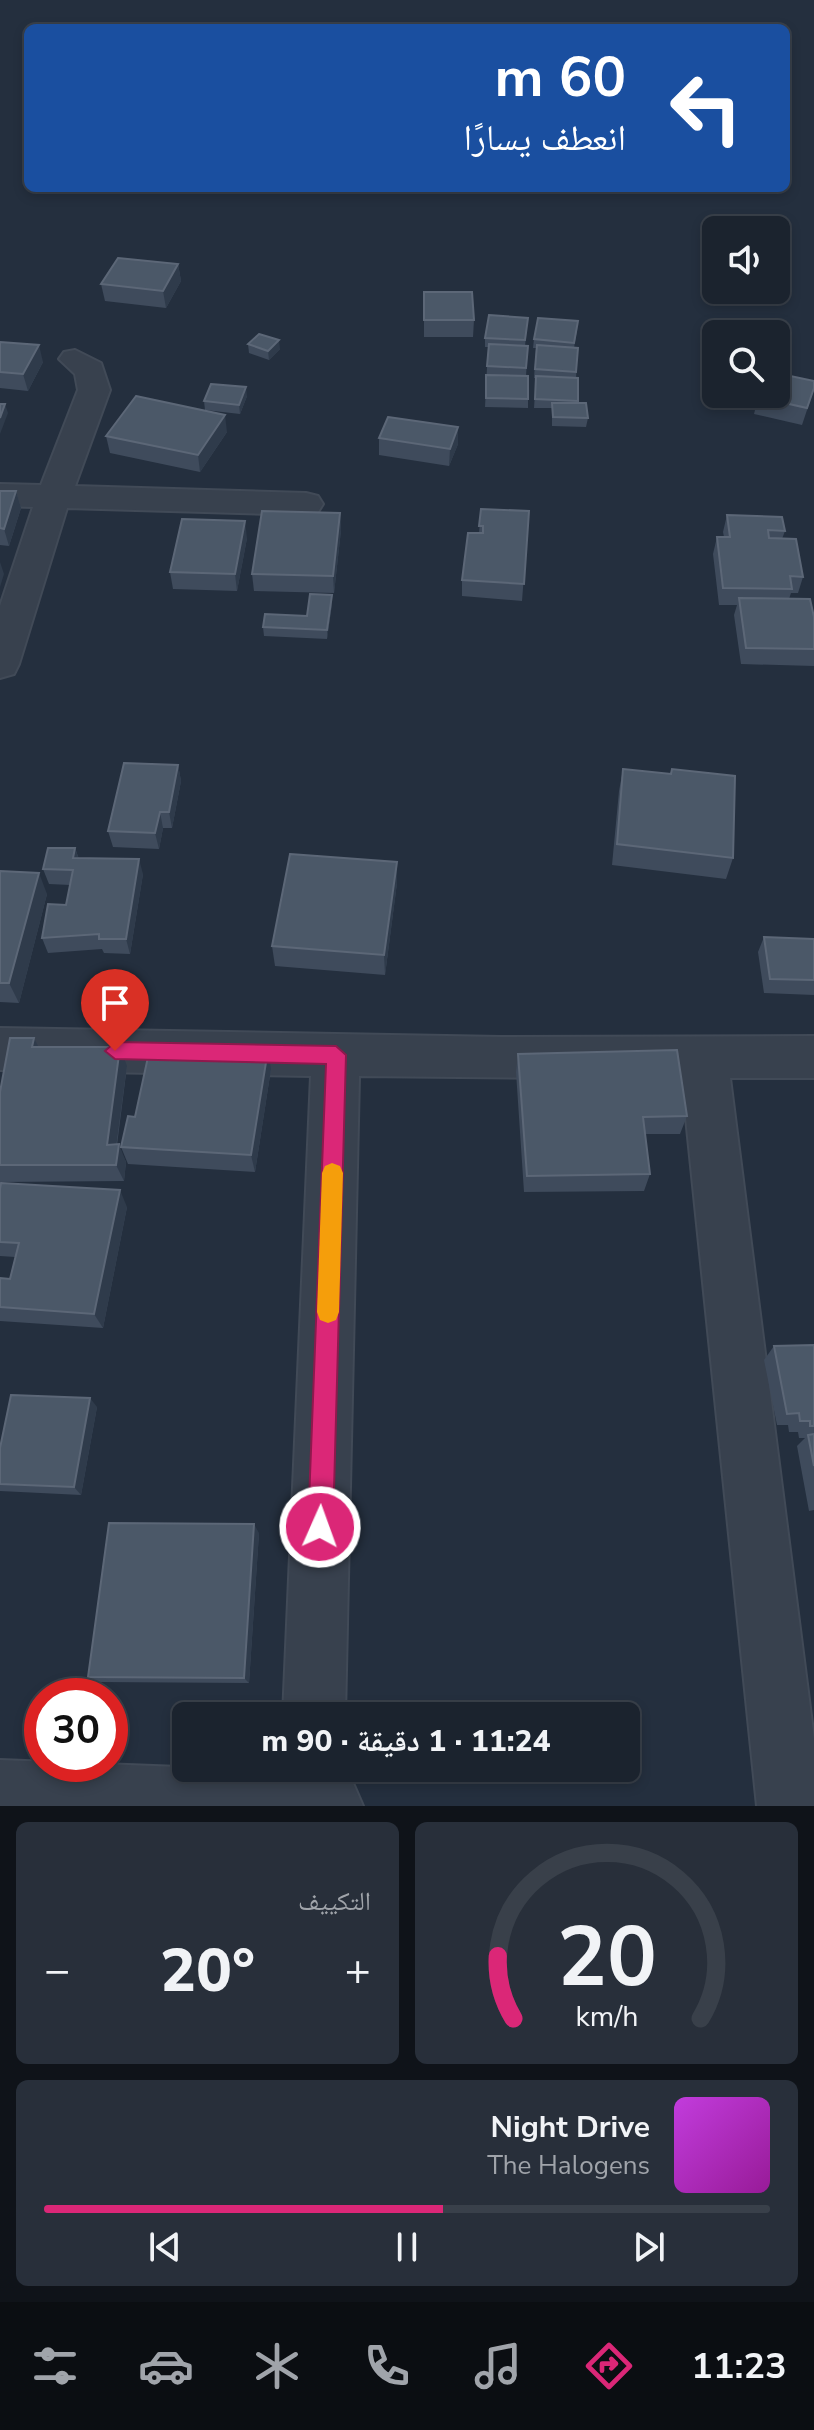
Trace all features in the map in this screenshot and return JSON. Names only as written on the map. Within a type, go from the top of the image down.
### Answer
[{"type":"street","points":[[0,664],[54,495],[94,390],[90,370],[75,359]]},
{"type":"street","points":[[0,495],[306,504]]},
{"type":"street","points":[[314,1702],[336,1055]]},
{"type":"street","points":[[10,1063],[336,1055],[814,1057]]},
{"type":"street","points":[[704,1057],[790,1806]]},
{"type":"street","points":[[311,1806],[312,1782]]},
{"type":"street","points":[[0,1792],[330,1806]]},
{"type":"building","points":[[118,258],[178,264],[163,291],[101,284]]},
{"type":"building","points":[[424,292],[472,292],[474,320],[424,320]]},
{"type":"building","points":[[489,315],[528,318],[525,340],[485,338]]},
{"type":"building","points":[[538,318],[578,321],[574,343],[534,339]]},
{"type":"building","points":[[259,334],[279,340],[268,351],[248,344]]},
{"type":"building","points":[[0,342],[39,345],[23,374],[0,372]]},
{"type":"building","points":[[489,344],[528,346],[526,368],[487,366]]},
{"type":"building","points":[[537,345],[578,348],[576,372],[535,369]]},
{"type":"building","points":[[486,375],[528,376],[528,399],[486,398]]},
{"type":"building","points":[[536,376],[578,378],[578,401],[535,399]]},
{"type":"building","points":[[790,376],[814,381],[807,408],[790,404]]},
{"type":"building","points":[[211,384],[246,387],[239,405],[204,401]]},
{"type":"building","points":[[136,396],[225,415],[198,455],[106,436]]},
{"type":"building","points":[[552,403],[586,403],[588,418],[553,417]]},
{"type":"building","points":[[388,417],[458,427],[450,449],[379,438]]},
{"type":"building","points":[[0,491],[16,491],[4,529],[0,528]]},
{"type":"building","points":[[481,509],[529,511],[524,584],[462,580],[468,533],[483,533],[483,526],[479,526]]},
{"type":"building","points":[[262,511],[340,513],[333,576],[252,574]]},
{"type":"building","points":[[727,515],[782,517],[785,531],[768,530],[769,538],[796,539],[803,577],[790,576],[792,589],[723,588],[717,537],[730,537]]},
{"type":"building","points":[[182,519],[245,521],[235,574],[170,572]]},
{"type":"building","points":[[310,594],[332,595],[327,630],[263,627],[265,614],[307,616]]},
{"type":"building","points":[[739,598],[810,599],[814,617],[814,649],[746,648]]},
{"type":"building","points":[[124,763],[178,765],[169,812],[160,812],[155,833],[108,831]]},
{"type":"building","points":[[623,769],[671,774],[672,769],[735,776],[733,858],[617,844]]},
{"type":"building","points":[[48,848],[75,848],[73,858],[139,859],[126,939],[99,939],[99,934],[42,938],[48,904],[66,905],[73,870],[43,869]]},
{"type":"building","points":[[290,854],[397,862],[384,955],[272,946]]},
{"type":"building","points":[[0,871],[39,873],[9,983],[0,983]]},
{"type":"building","points":[[764,937],[814,939],[814,980],[770,979]]},
{"type":"building","points":[[10,1038],[34,1038],[32,1047],[120,1047],[107,1145],[119,1144],[116,1165],[0,1165],[0,1092]]},
{"type":"building","points":[[151,1043],[268,1050],[251,1155],[121,1147],[128,1116],[135,1117]]},
{"type":"building","points":[[677,1050],[687,1116],[643,1117],[650,1174],[527,1176],[518,1054]]},
{"type":"building","points":[[1,1183],[120,1190],[94,1314],[0,1307],[0,1278],[10,1279],[19,1243],[0,1242]]},
{"type":"building","points":[[814,1345],[814,1426],[810,1426],[810,1421],[800,1421],[799,1413],[787,1414],[774,1346]]},
{"type":"building","points":[[11,1395],[90,1398],[74,1487],[0,1484],[0,1448]]},
{"type":"building","points":[[814,1434],[814,1466],[808,1435]]},
{"type":"building","points":[[109,1523],[254,1524],[244,1678],[88,1677]]},
{"type":"slow traffic","points":[[328,1312],[332,1173]]},
{"type":"route","points":[[115,1051],[336,1055],[320,1527]]}]
